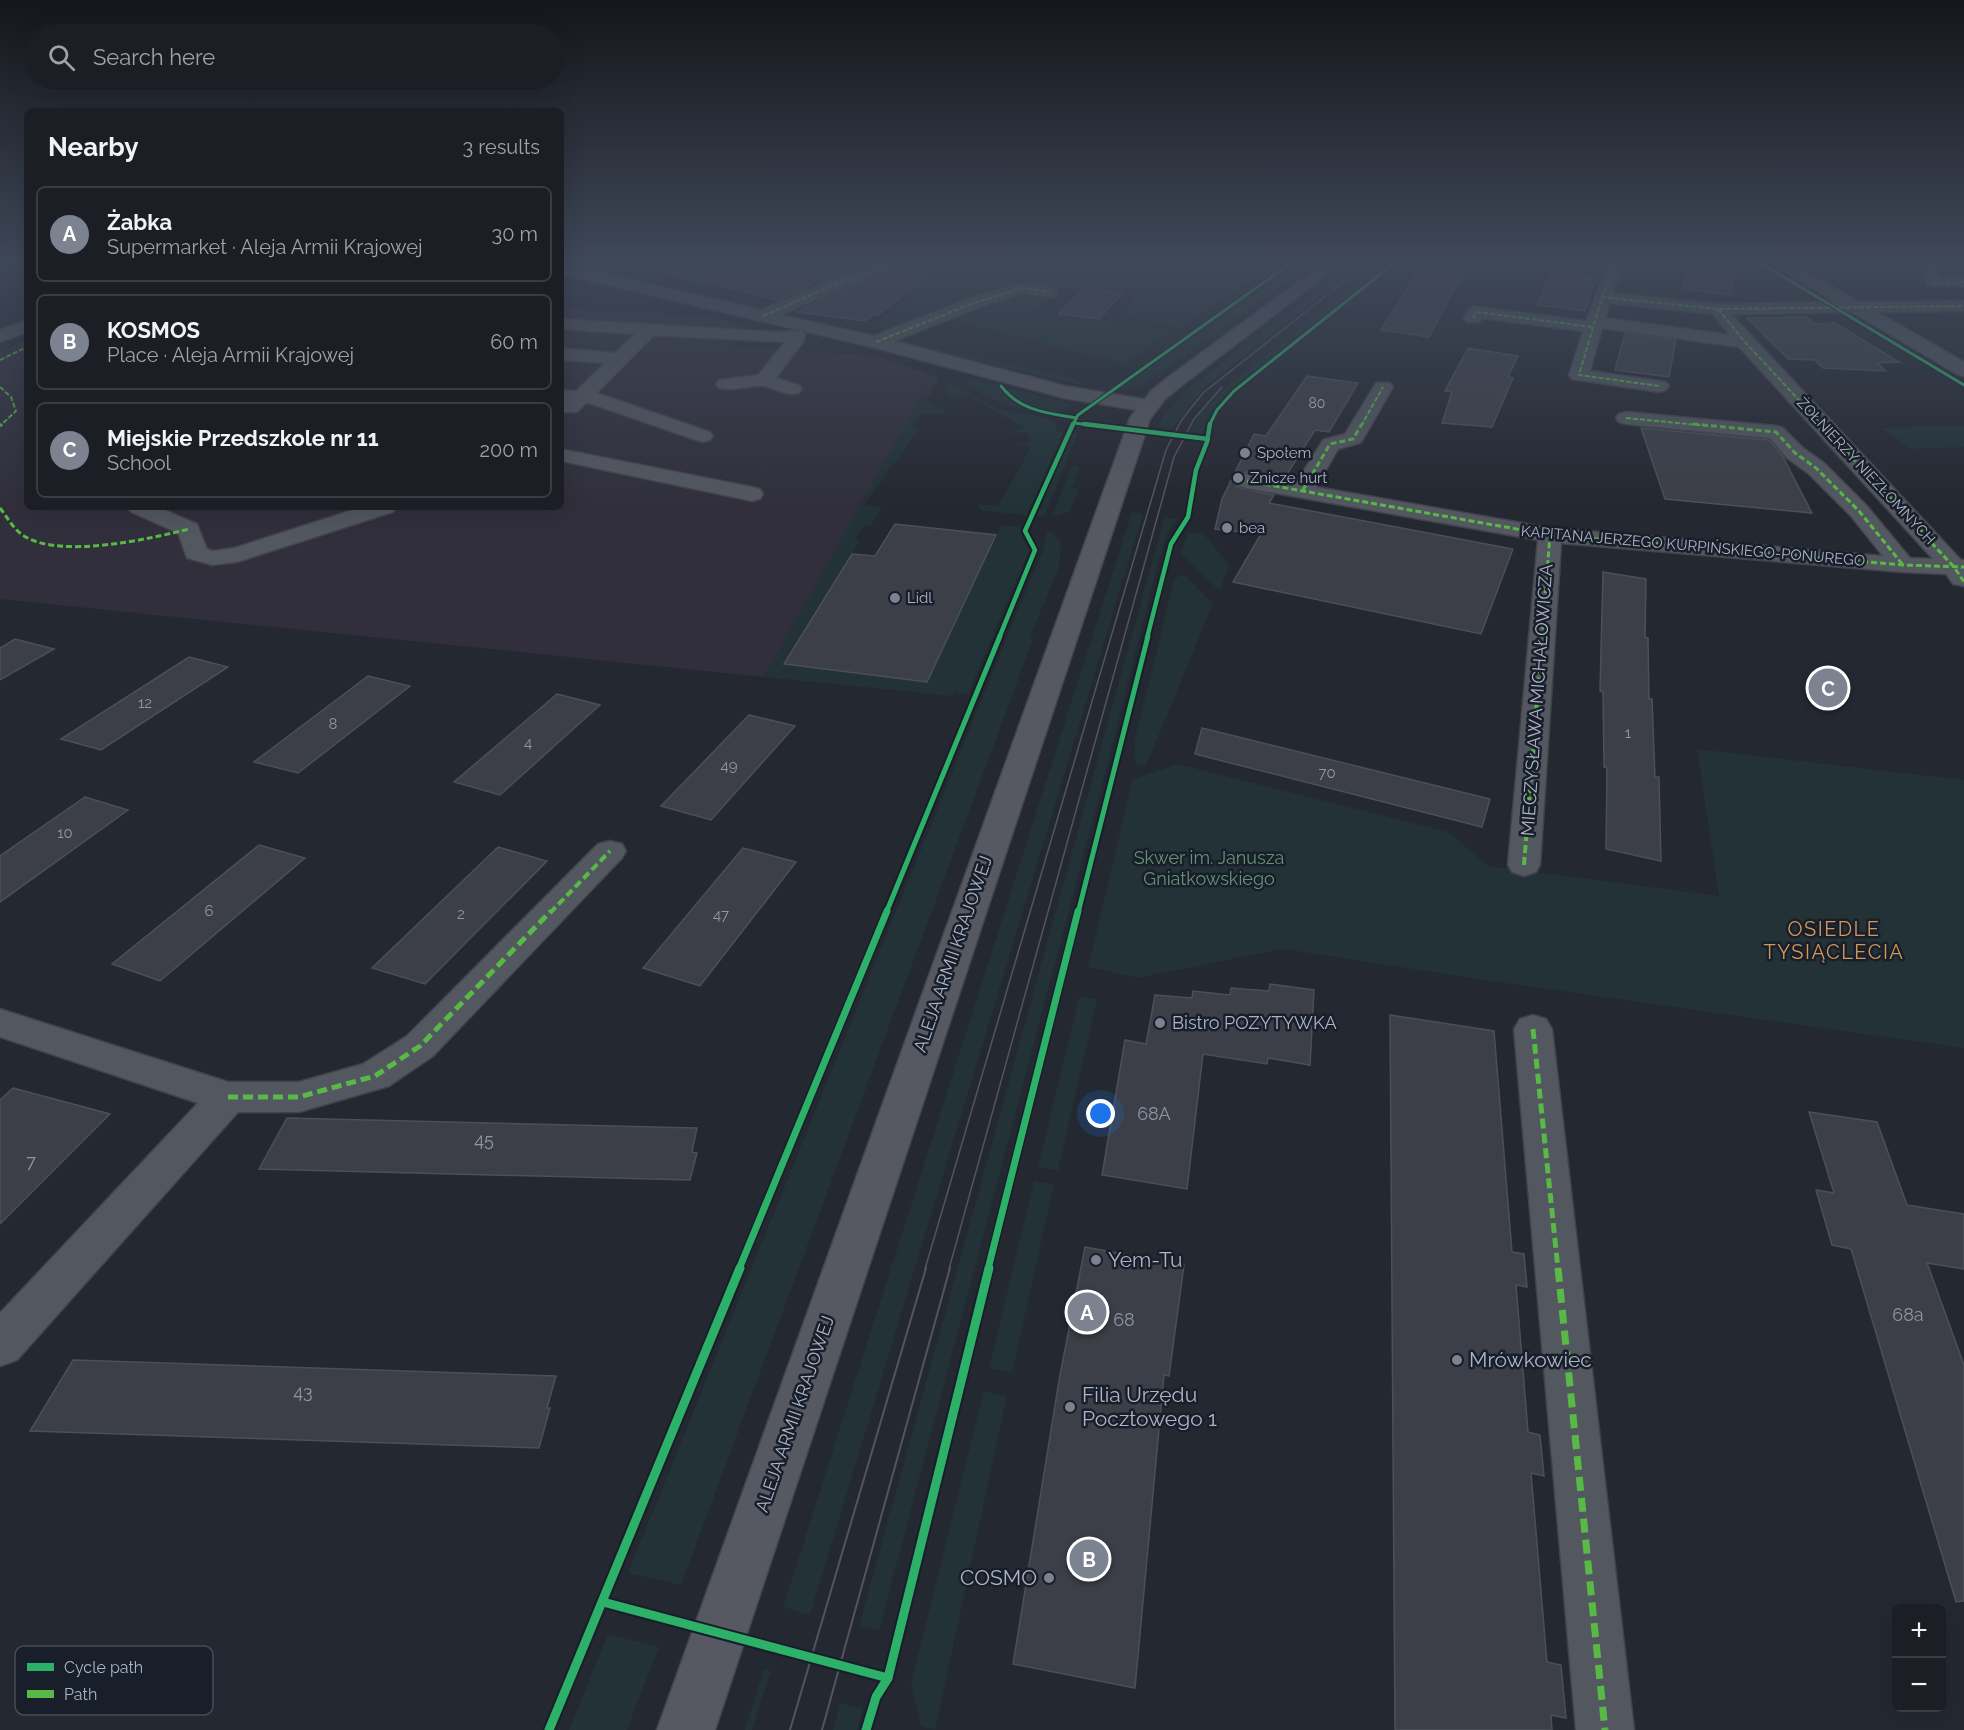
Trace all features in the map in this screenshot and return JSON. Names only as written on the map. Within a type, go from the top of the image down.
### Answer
[{"type":"main road","name":"ALEJA ARMII KRAJOWEJ","points":[[686,1730],[1134,431],[1149,406],[1174,382],[1228,342]]},
{"type":"street","points":[[564,410],[571,397],[637,342]]},
{"type":"street","points":[[764,380],[794,342]]},
{"type":"street","points":[[876,342],[1064,392],[1149,406]]},
{"type":"street","points":[[1589,342],[1579,375],[1659,386]]},
{"type":"street","name":"ŻOŁNIERZY NIEZŁOMNYCH","points":[[1745,342],[1961,572]]},
{"type":"street","points":[[1916,342],[1964,370]]},
{"type":"street","points":[[564,354],[620,358]]},
{"type":"street","points":[[726,384],[764,380],[792,389]]},
{"type":"street","points":[[1303,490],[1330,444],[1353,439],[1383,387]]},
{"type":"street","points":[[571,397],[594,398],[703,436]]},
{"type":"street","points":[[1695,409],[1819,419]]},
{"type":"street","points":[[1626,418],[1776,432],[1794,453],[1816,468],[1859,511],[1903,566]]},
{"type":"street","points":[[564,456],[752,494]]},
{"type":"street","name":"KAPITANA JERZEGO KURPIŃSKIEGO-PONUREGO","points":[[1247,481],[1550,535],[1961,572]]},
{"type":"street","points":[[146,510],[189,529],[196,554],[212,558],[237,555],[377,510]]},
{"type":"street","name":"MIECZYSŁAWA MICHAŁOWICZA","points":[[1524,865],[1550,535]]},
{"type":"street","points":[[0,1023],[228,1097],[299,1097],[375,1076],[420,1046],[610,850]]},
{"type":"street","points":[[1533,1029],[1605,1730]]},
{"type":"street","points":[[0,1345],[228,1097]]},
{"type":"shaded area","points":[[24,342],[24,510],[564,510],[564,342],[734,342],[730,346],[877,356],[939,378],[764,677],[0,599],[0,352]]},
{"type":"green space","points":[[909,342],[1072,378],[1096,388],[899,343]]},
{"type":"green space","points":[[1038,342],[1157,342],[1123,363]]},
{"type":"green space","points":[[1186,342],[1204,342],[1144,385],[1133,389],[1117,390]]},
{"type":"green space","points":[[1250,342],[1262,342],[1207,384],[1171,430],[1157,428],[1164,415],[1192,386]]},
{"type":"green space","points":[[1283,342],[1290,342],[1226,393],[1210,412],[1202,433],[1190,432],[1199,414],[1230,384]]},
{"type":"green space","points":[[932,377],[923,396],[945,411],[946,415],[921,414],[912,426],[920,428],[864,505],[882,508],[870,527],[864,526],[855,539],[860,540],[785,664],[927,682],[1002,525],[1022,527],[1020,532],[1029,551],[968,694],[954,692],[953,696],[764,677]]},
{"type":"green space","points":[[960,380],[997,386],[1012,403],[1036,411],[1004,405]]},
{"type":"green space","points":[[950,383],[999,409],[1048,418],[1057,423],[1056,431],[1063,432],[1027,515],[984,511],[978,507],[979,504],[998,506],[1031,447],[1013,443],[1031,442],[1027,432],[1010,433],[1023,427],[967,395],[953,398],[946,394],[945,390]]},
{"type":"green space","points":[[1005,388],[1072,404],[1058,413],[1035,409],[1014,400]]},
{"type":"green space","points":[[1964,425],[1964,447],[1912,449],[1881,428]]},
{"type":"green space","points":[[1072,433],[1078,433],[1044,517],[1037,516]]},
{"type":"green space","points":[[1072,466],[1080,467],[1072,488],[1079,489],[1070,512],[1052,517]]},
{"type":"green space","points":[[1132,512],[1143,514],[810,1615],[783,1607]]},
{"type":"green space","points":[[1164,518],[1177,519],[1167,534],[1155,575],[1106,770],[879,1631],[859,1626]]},
{"type":"green space","points":[[1047,529],[1061,540],[1060,564],[1030,637],[1034,637],[681,1585],[628,1573],[1043,550]]},
{"type":"green space","points":[[1188,532],[1203,533],[1229,565],[1220,591],[1181,554]]},
{"type":"green space","points":[[1180,575],[1185,576],[1213,604],[1146,766],[1136,764],[1134,744],[1174,580]]},
{"type":"green space","name":"Skwer im. Janusza Gniatkowskiego","points":[[1697,749],[1964,780],[1964,1048],[1504,983],[1283,949],[1138,978],[1088,967],[1133,779],[1178,764],[1448,832],[1489,866],[1719,896]]},
{"type":"green space","points":[[1079,997],[1097,999],[1058,1171],[1038,1167]]},
{"type":"green space","points":[[1034,1181],[1054,1184],[1012,1373],[989,1368]]},
{"type":"green space","points":[[984,1391],[1007,1396],[935,1730],[921,1726],[911,1685]]},
{"type":"green space","points":[[608,1634],[659,1647],[627,1730],[569,1730]]},
{"type":"green space","points":[[764,1669],[771,1671],[752,1730],[745,1730]]},
{"type":"green space","points":[[840,1703],[863,1708],[857,1730],[833,1730]]},
{"type":"building","points":[[1623,342],[1676,342],[1669,377],[1615,370]]},
{"type":"building","points":[[1771,342],[1866,342],[1899,362],[1877,363],[1885,371],[1823,368],[1815,360],[1788,359]]},
{"type":"building","points":[[1468,348],[1518,356],[1508,377],[1513,378],[1492,427],[1442,423],[1452,392],[1445,391]]},
{"type":"building","points":[[1307,376],[1358,383],[1329,432],[1315,430],[1284,479],[1246,472],[1237,475],[1234,480],[1237,487],[1274,495],[1269,503],[1513,549],[1481,634],[1233,582],[1261,534],[1215,529],[1222,499],[1254,434],[1266,436]]},
{"type":"building","points":[[1641,428],[1769,440],[1783,457],[1812,513],[1665,499]]},
{"type":"building","name":"Lidl","points":[[895,524],[996,535],[927,682],[784,664],[852,554],[875,556]]},
{"type":"building","points":[[1603,572],[1646,579],[1645,637],[1648,638],[1649,699],[1652,699],[1655,777],[1659,777],[1661,861],[1606,849],[1607,768],[1604,767],[1603,692],[1600,691]]},
{"type":"building","points":[[15,639],[54,649],[0,680],[0,648]]},
{"type":"building","points":[[189,657],[228,667],[101,750],[61,739]]},
{"type":"building","points":[[368,676],[410,686],[298,773],[254,762]]},
{"type":"building","points":[[557,694],[600,705],[500,795],[454,782]]},
{"type":"building","points":[[749,715],[795,726],[711,820],[661,806]]},
{"type":"building","points":[[1202,728],[1490,799],[1482,827],[1195,754]]},
{"type":"building","points":[[85,797],[128,810],[0,902],[0,856]]},
{"type":"building","points":[[259,845],[305,858],[160,981],[112,964]]},
{"type":"building","points":[[498,847],[547,861],[425,984],[372,968]]},
{"type":"building","points":[[743,848],[796,862],[700,986],[643,968]]},
{"type":"building","points":[[1270,984],[1314,990],[1310,1065],[1268,1058],[1267,1064],[1203,1054],[1187,1189],[1102,1175],[1125,1040],[1146,1044],[1155,995],[1192,998],[1193,991],[1230,995],[1231,988],[1269,991]]},
{"type":"building","name":"Mrówkowiec","points":[[1390,1015],[1494,1031],[1512,1252],[1524,1254],[1527,1287],[1516,1285],[1528,1432],[1540,1435],[1544,1476],[1531,1473],[1547,1662],[1561,1665],[1566,1718],[1551,1715],[1552,1730],[1395,1730]]},
{"type":"building","points":[[13,1088],[110,1114],[0,1224],[0,1100]]},
{"type":"building","points":[[1809,1112],[1877,1122],[1907,1205],[1964,1214],[1964,1269],[1927,1263],[1964,1365],[1964,1601],[1956,1602],[1851,1249],[1832,1245],[1816,1190],[1834,1193]]},
{"type":"building","points":[[287,1118],[697,1128],[692,1152],[697,1153],[690,1180],[259,1169]]},
{"type":"building","points":[[1085,1247],[1184,1265],[1169,1376],[1164,1375],[1135,1688],[1013,1664],[1060,1375]]},
{"type":"building","points":[[73,1360],[556,1376],[539,1448],[30,1431]]},
{"type":"tram line","points":[[925,1269],[1166,450],[1181,421],[1203,393],[1268,342]]},
{"type":"tram line","points":[[949,1269],[1174,457],[1194,419],[1222,387]]},
{"type":"tram line","points":[[790,1730],[926,1268]]},
{"type":"tram line","points":[[822,1730],[950,1268]]},
{"type":"marked path","points":[[1589,342],[1579,375],[1659,386]]},
{"type":"marked path","points":[[1745,342],[1954,567],[1964,582]]},
{"type":"marked path","points":[[0,360],[24,348]]},
{"type":"marked path","points":[[0,387],[11,397],[16,411],[0,426]]},
{"type":"marked path","points":[[1303,490],[1330,444],[1353,439],[1383,387]]},
{"type":"marked path","points":[[1626,418],[1776,432],[1795,453],[1816,468],[1859,511],[1903,565]]},
{"type":"marked path","points":[[1247,481],[1550,535],[1903,565],[1964,567]]},
{"type":"marked path","points":[[0,508],[24,536],[37,542],[57,546],[129,541],[189,529]]},
{"type":"marked path","points":[[1524,865],[1550,535]]},
{"type":"marked path","points":[[228,1097],[299,1097],[375,1076],[420,1046],[610,851]]},
{"type":"marked path","points":[[1533,1029],[1605,1730]]},
{"type":"cycle path","points":[[549,1730],[1027,571],[1035,550],[1025,531],[1065,438],[1078,415],[1181,342]]},
{"type":"cycle path","points":[[866,1730],[876,1697],[888,1678],[1013,1168],[1171,544],[1188,517],[1196,470],[1207,442],[1210,422],[1217,410],[1234,391],[1296,342]]},
{"type":"cycle path","points":[[1892,342],[1964,385]]},
{"type":"cycle path","points":[[1001,386],[1016,402],[1034,410],[1076,418]]},
{"type":"cycle path","points":[[1074,423],[1208,439]]},
{"type":"cycle path","points":[[603,1602],[888,1678]]},
{"type":"place","name":"Społem","points":[[1245,453]]},
{"type":"place","name":"Znicze hurt","points":[[1238,478]]},
{"type":"place","name":"bea","points":[[1227,528]]},
{"type":"place","name":"Lidl","points":[[895,598]]},
{"type":"place","name":"Miejskie Przedszkole nr 11","points":[[1828,688]]},
{"type":"place","name":"Bistro POZYTYWKA","points":[[1160,1023]]},
{"type":"place","name":"Yem-Tu","points":[[1096,1260]]},
{"type":"place","name":"Żabka","points":[[1087,1312]]},
{"type":"place","name":"Mrówkowiec","points":[[1457,1360]]},
{"type":"place","name":"Filia Urzędu Pocztowego 1","points":[[1070,1407]]},
{"type":"place","name":"KOSMOS","points":[[1089,1559]]},
{"type":"place","name":"COSMO","points":[[1049,1578]]},
{"type":"district","name":"OSIEDLE TYSIĄCLECIA","points":[[1834,940]]}]
